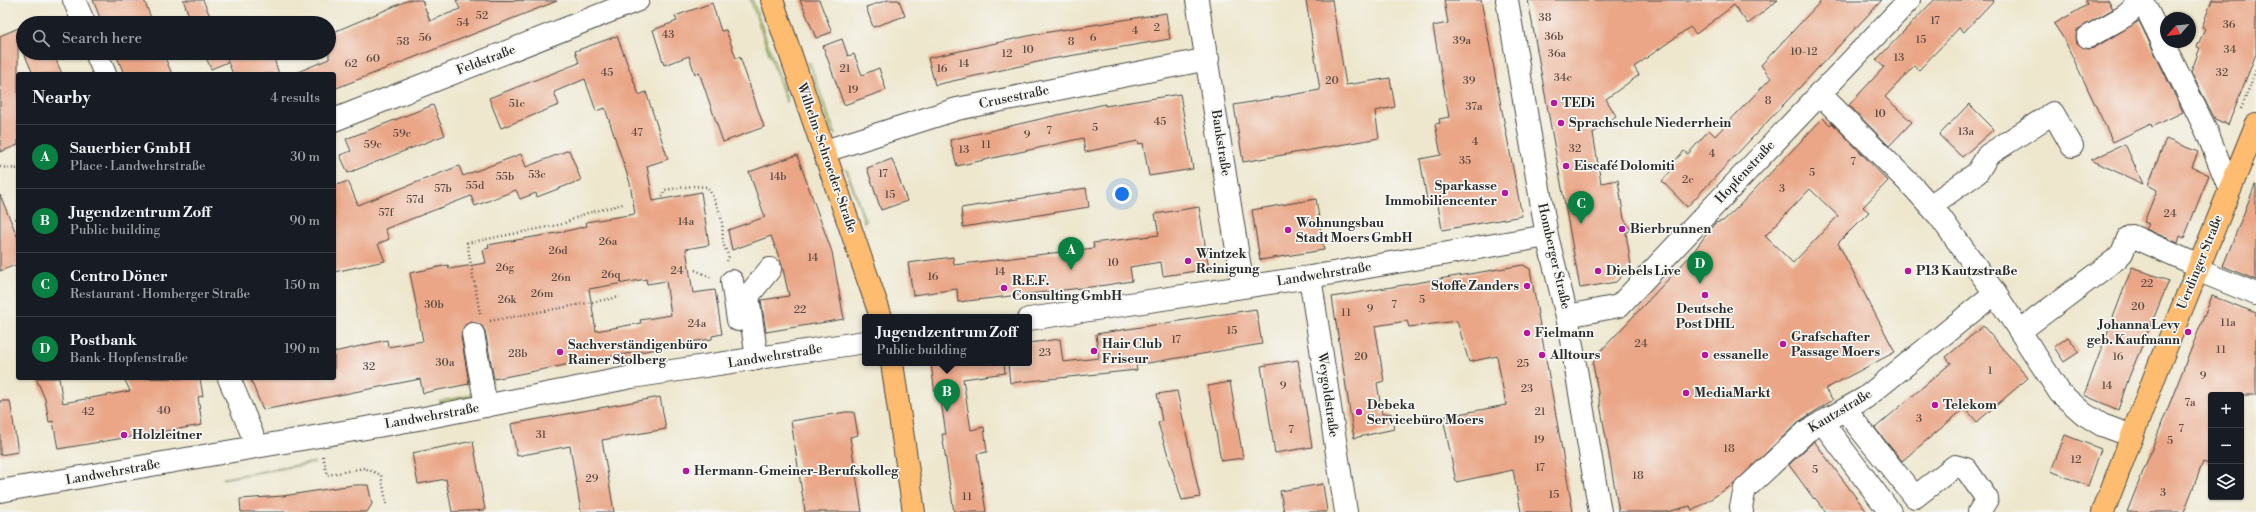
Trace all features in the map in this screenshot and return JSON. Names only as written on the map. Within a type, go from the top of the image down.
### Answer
[{"type":"main road","name":"Wilhelm-Schroeder-Straße","points":[[772,0],[880,314]]},
{"type":"main road","name":"Uerdinger Straße","points":[[2103,512],[2198,268],[2256,125]]},
{"type":"main road","points":[[892,366],[914,512]]},
{"type":"street","points":[[74,0],[81,16]]},
{"type":"street","name":"Feldstraße","points":[[336,119],[638,0]]},
{"type":"street","name":"Bankstraße","points":[[1197,0],[1208,59],[1243,287]]},
{"type":"street","name":"Homberger Straße","points":[[1508,0],[1547,236],[1567,316],[1600,512]]},
{"type":"street","name":"Hopfenstraße","points":[[1567,316],[1619,306],[1819,93],[1909,0]]},
{"type":"street","points":[[2088,37],[2125,16],[2140,3],[2144,4],[2207,132],[2230,190]]},
{"type":"street","name":"Crusestraße","points":[[825,151],[957,109],[1208,59]]},
{"type":"street","points":[[99,60],[104,72]]},
{"type":"street","points":[[1819,93],[1930,206],[1995,293],[2060,393],[2084,414],[2102,425],[2132,436]]},
{"type":"street","points":[[1930,206],[1977,174],[1988,155],[2053,113],[2072,146]]},
{"type":"street","name":"Landwehrstraße","points":[[1032,319],[1310,277],[1547,236]]},
{"type":"street","points":[[2020,331],[2116,260],[2122,253],[2128,238],[2132,236],[2256,294]]},
{"type":"street","points":[[751,360],[748,296],[770,269]]},
{"type":"street","points":[[729,272],[751,360]]},
{"type":"street","name":"Weygoldstraße","points":[[1310,277],[1346,512]]},
{"type":"street","name":"Kautzstraße","points":[[1742,512],[1741,507],[1745,489],[1807,430],[1865,398],[1886,370],[1995,293]]},
{"type":"street","points":[[481,323],[486,406]]},
{"type":"street","name":"Landwehrstraße","points":[[0,491],[486,406],[632,377],[862,342]]},
{"type":"street","points":[[230,380],[257,446]]},
{"type":"street","points":[[1829,418],[1877,512]]},
{"type":"street","points":[[1829,418],[1890,512]]},
{"type":"street","points":[[1829,418],[1855,439],[1868,444],[1920,512]]},
{"type":"street","points":[[1829,418],[1915,497],[1955,466],[1966,469],[1986,499],[1978,512]]},
{"type":"path","points":[[0,167],[16,169]]},
{"type":"path","points":[[662,197],[665,190],[692,186],[707,187],[715,200],[722,223],[722,245],[728,256],[729,272]]},
{"type":"path","points":[[620,297],[481,323],[467,243],[562,224],[584,214],[623,204]]},
{"type":"path","points":[[319,436],[327,475],[364,468],[381,475],[387,507]]},
{"type":"green space","points":[[750,0],[753,0],[788,102],[786,102]]},
{"type":"green space","points":[[810,62],[836,135],[832,133],[808,63]]},
{"type":"green space","points":[[846,169],[866,222],[864,223]]},
{"type":"green space","points":[[476,394],[479,395],[445,408],[439,401]]},
{"type":"green space","points":[[315,463],[223,479],[223,478]]},
{"type":"building","points":[[93,0],[144,0],[150,16],[99,16]]},
{"type":"building","points":[[183,0],[203,0],[210,16],[189,16]]},
{"type":"building","points":[[409,0],[422,0],[430,21],[460,9],[456,0],[557,1],[336,88],[336,72],[298,72],[327,60],[336,60],[336,31]]},
{"type":"building","points":[[800,0],[819,0],[832,32],[816,38]]},
{"type":"building","points":[[888,0],[899,0],[905,16],[873,27],[866,7]]},
{"type":"building","points":[[1306,0],[1332,0],[1346,85],[1390,78],[1395,107],[1375,111],[1379,138],[1243,162],[1234,105],[1320,90]]},
{"type":"building","points":[[1444,0],[1481,0],[1522,216],[1442,230],[1437,198],[1427,200],[1420,159],[1441,155],[1435,124],[1440,123],[1439,119],[1449,117],[1433,26],[1448,23]]},
{"type":"building","points":[[1528,0],[1778,0],[1748,24],[1734,5],[1696,34],[1690,27],[1634,67],[1639,75],[1606,99],[1616,116],[1593,133],[1601,183],[1618,180],[1624,219],[1631,230],[1626,233],[1631,266],[1616,282],[1580,288]]},
{"type":"building","points":[[1822,0],[1882,0],[1687,207],[1662,181],[1671,171],[1668,168],[1684,151],[1688,154],[1709,130],[1715,136],[1771,78],[1761,65]]},
{"type":"building","points":[[1934,0],[1994,0],[1964,32],[1959,28],[1919,70],[1914,66],[1885,97],[1912,122],[1889,146],[1849,105],[1884,67],[1876,60]]},
{"type":"building","points":[[2085,0],[2108,0],[2113,9],[2077,30],[2077,43],[2088,49],[2094,48],[2139,21],[2183,112],[2152,127],[2151,124],[2113,142],[2064,39],[2054,24],[2087,5]]},
{"type":"building","points":[[2212,0],[2256,0],[2256,54],[2228,125],[2215,119],[2191,72],[2200,48],[2197,47],[2205,28],[2202,27]]},
{"type":"building","points":[[712,3],[721,31],[726,30],[736,58],[740,57],[764,127],[723,142],[699,72],[695,74],[689,56],[664,65],[653,30],[677,21],[675,16]]},
{"type":"building","points":[[1166,13],[1170,39],[1051,59],[935,85],[928,58],[1037,34]]},
{"type":"building","points":[[16,29],[16,60],[18,60],[18,72],[16,72],[16,146],[0,152],[0,36]]},
{"type":"building","points":[[617,36],[639,95],[646,92],[668,159],[647,166],[653,201],[701,192],[709,245],[686,249],[693,293],[715,290],[722,334],[712,336],[712,339],[690,342],[690,344],[601,358],[494,379],[485,331],[482,326],[471,322],[465,325],[461,336],[469,384],[423,393],[420,379],[263,410],[251,380],[336,380],[336,352],[387,340],[388,347],[423,341],[410,273],[448,265],[449,269],[486,263],[483,250],[489,248],[488,245],[562,232],[587,226],[586,222],[635,214],[630,183],[605,108],[596,111],[585,79],[554,92],[559,105],[501,128],[489,98],[579,63],[575,51]],"holes":[[[646,279],[647,284],[666,281],[671,315],[640,320],[641,323],[596,331],[589,289]]]},
{"type":"building","points":[[842,39],[848,56],[854,54],[862,75],[879,68],[886,90],[844,105],[823,46]]},
{"type":"building","points":[[27,60],[56,60],[61,72],[32,72]]},
{"type":"building","points":[[118,60],[166,60],[171,72],[123,72]]},
{"type":"building","points":[[207,60],[274,60],[278,72],[232,72],[228,62],[211,69]]},
{"type":"building","points":[[1180,94],[1193,169],[1149,176],[1143,143],[1139,144],[1138,141],[1085,152],[1083,138],[957,166],[950,140],[1105,104],[1105,106]]},
{"type":"building","points":[[1969,104],[1994,129],[1962,157],[1939,135]]},
{"type":"building","points":[[433,105],[445,135],[348,173],[340,155],[351,151],[346,139]]},
{"type":"building","points":[[1823,118],[1830,125],[1832,123],[1888,181],[1863,207],[1869,212],[1838,243],[1895,352],[1825,389],[1833,400],[1798,422],[1734,484],[1692,511],[1690,506],[1667,512],[1619,512],[1593,364],[1596,356],[1691,255],[1715,223],[1723,221]],"holes":[[[1810,189],[1838,216],[1793,263],[1765,236]]]},
{"type":"building","points":[[2166,139],[2198,152],[2192,167],[2209,175],[2184,238],[2180,236],[2178,243],[2146,229],[2149,224],[2144,222],[2157,190],[2148,185]]},
{"type":"building","points":[[2125,144],[2143,184],[2091,160]]},
{"type":"building","points":[[569,150],[581,180],[537,197],[536,193],[520,199],[516,190],[475,206],[471,196],[385,229],[389,239],[378,244],[385,261],[336,272],[336,185],[348,181],[358,205],[459,166],[463,176],[521,154],[526,167]]},
{"type":"building","points":[[797,155],[832,252],[844,319],[766,332],[761,300],[789,296],[782,265],[771,236],[732,250],[728,230],[765,217],[749,172]]},
{"type":"building","points":[[892,159],[907,201],[881,210],[867,168]]},
{"type":"building","points":[[2256,185],[2256,280],[2223,266]]},
{"type":"building","points":[[1086,188],[1089,207],[963,227],[961,208]]},
{"type":"building","points":[[0,195],[16,233],[16,265],[0,271]]},
{"type":"building","name":"Wohnungsbau Stadt Moers GmbH","points":[[1316,199],[1324,250],[1260,260],[1252,210]]},
{"type":"building","points":[[1199,207],[1209,269],[1163,276],[1161,262],[1130,267],[1132,281],[1099,286],[958,302],[957,289],[913,295],[908,263],[953,257],[954,265],[1094,248],[1093,243],[1159,235],[1155,214]]},
{"type":"building","points":[[1523,265],[1530,269],[1573,512],[1521,512],[1513,470],[1456,482],[1443,417],[1506,405],[1497,356],[1469,362],[1457,321],[1409,327],[1407,321],[1375,326],[1384,381],[1377,383],[1382,414],[1391,413],[1394,429],[1354,438],[1332,297]]},
{"type":"building","points":[[2132,267],[2169,281],[2129,377],[2118,410],[2084,395]]},
{"type":"building","points":[[2212,296],[2256,313],[2256,395],[2244,395],[2244,392],[2208,392],[2208,464],[2203,462],[2184,512],[2127,512]]},
{"type":"building","points":[[1256,309],[1262,344],[1136,365],[1137,370],[1010,383],[1008,366],[1032,366],[1032,343],[1060,339],[1063,362],[1099,358],[1096,334]]},
{"type":"building","points":[[1983,326],[2028,378],[1977,422],[1965,408],[1902,461],[1875,428],[1951,363],[1946,357]]},
{"type":"building","points":[[2068,337],[2079,352],[2064,362],[2054,347]]},
{"type":"building","points":[[1298,360],[1312,447],[1275,453],[1261,366]]},
{"type":"building","points":[[931,366],[1004,366],[1005,373],[963,379],[971,430],[984,427],[987,452],[977,454],[986,512],[954,512],[942,434],[946,434],[940,395],[935,395]]},
{"type":"building","points":[[37,380],[59,380],[63,403],[130,391],[125,380],[200,380],[203,396],[198,397],[202,425],[58,449],[53,421],[49,422],[45,399]]},
{"type":"building","points":[[1230,382],[1243,458],[1221,461],[1208,386]]},
{"type":"building","points":[[1177,391],[1200,497],[1182,500],[1158,423],[1162,421],[1157,394]]},
{"type":"building","points":[[660,397],[666,429],[602,440],[614,512],[581,512],[570,446],[517,456],[511,424]]},
{"type":"building","points":[[0,401],[10,401],[18,452],[0,455]]},
{"type":"building","points":[[854,412],[858,435],[850,437],[862,512],[805,512],[791,421]]},
{"type":"building","points":[[2065,435],[2101,449],[2088,486],[2051,471]]},
{"type":"building","points":[[473,441],[485,510],[452,512],[446,479],[418,484],[412,453]]},
{"type":"building","points":[[1814,441],[1867,512],[1826,512],[1815,498],[1814,499],[1789,465]]},
{"type":"building","points":[[1323,484],[1327,512],[1284,512],[1280,491]]},
{"type":"building","points":[[353,485],[368,485],[372,504],[367,512],[241,512],[240,499],[283,496]]},
{"type":"place","name":"TEDi","points":[[1554,103]]},
{"type":"place","name":"Sprachschule Niederrhein","points":[[1561,123]]},
{"type":"place","name":"Eiscafé Dolomiti","points":[[1566,166]]},
{"type":"place","name":"Sparkasse Immobiliencenter","points":[[1505,193]]},
{"type":"place","name":"Centro Döner","points":[[1581,224]]},
{"type":"place","name":"Bierbrunnen","points":[[1622,229]]},
{"type":"place","name":"Wohnungsbau Stadt Moers GmbH","points":[[1288,230]]},
{"type":"place","name":"Wintzek Reinigung","points":[[1188,261]]},
{"type":"place","name":"Sauerbier GmbH","points":[[1071,270]]},
{"type":"place","name":"Diebels Live","points":[[1598,271]]},
{"type":"place","name":"P13 Kautzstraße","points":[[1908,271]]},
{"type":"place","name":"Postbank","points":[[1700,284]]},
{"type":"place","name":"Stoffe Zanders","points":[[1527,286]]},
{"type":"place","name":"R.E.F. Consulting GmbH","points":[[1004,288]]},
{"type":"place","name":"Deutsche Post DHL","points":[[1705,295]]},
{"type":"place","name":"Johanna Levy geb. Kaufmann","points":[[2188,332]]},
{"type":"place","name":"Fielmann","points":[[1527,333]]},
{"type":"place","name":"Grafschafter Passage Moers","points":[[1783,344]]},
{"type":"place","name":"Hair Club Friseur","points":[[1094,351]]},
{"type":"place","name":"Sachverständigenbüro Rainer Stolberg","points":[[560,352]]},
{"type":"place","name":"Alltours","points":[[1542,355]]},
{"type":"place","name":"essanelle","points":[[1705,355]]},
{"type":"place","name":"MediaMarkt","points":[[1686,393]]},
{"type":"place","name":"Telekom","points":[[1935,405]]},
{"type":"place","name":"Jugendzentrum Zoff","points":[[947,412]]},
{"type":"place","name":"Debeka Servicebüro Moers","points":[[1359,412]]},
{"type":"place","name":"Holzleitner","points":[[124,435]]},
{"type":"place","name":"Hermann-Gmeiner-Berufskolleg","points":[[686,471]]}]
